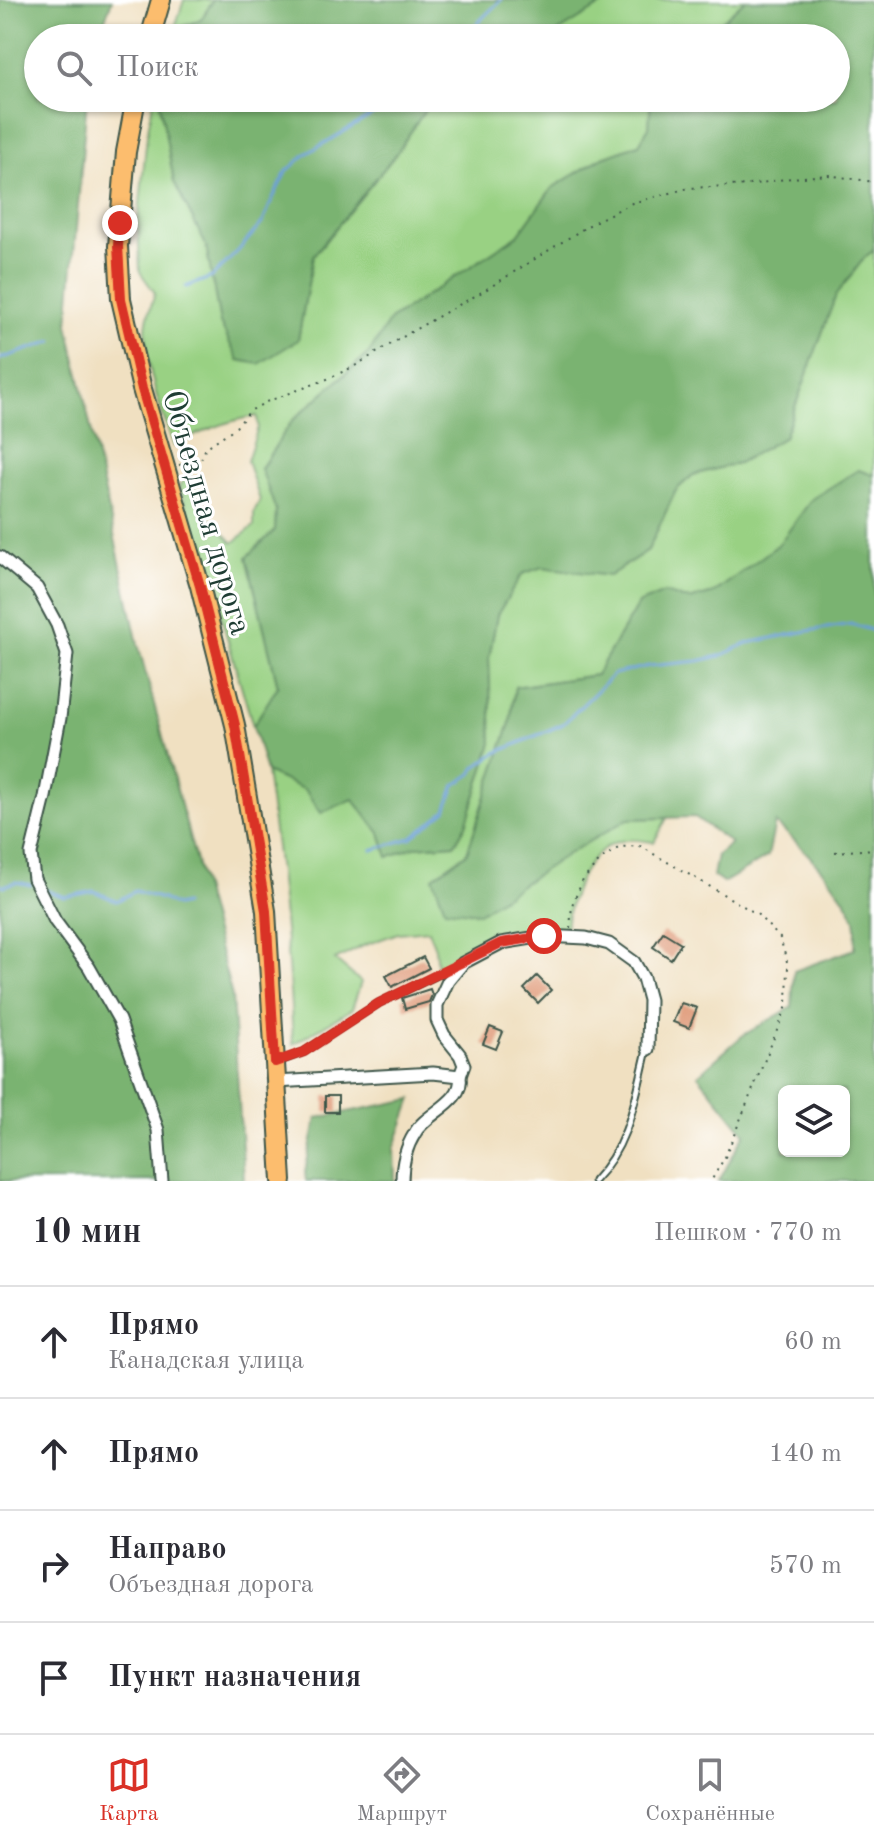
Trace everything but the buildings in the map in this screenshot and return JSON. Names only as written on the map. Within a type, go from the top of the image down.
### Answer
[{"type":"main road","points":[[154,24],[161,0]]},
{"type":"main road","name":"Объездная дорога","points":[[133,112],[126,152],[118,246],[121,299],[142,389],[200,586],[235,725],[266,911],[282,1181]]},
{"type":"street","points":[[0,557],[37,588],[57,625],[67,654],[60,718],[31,854],[34,879],[55,921],[89,967],[119,1020],[158,1130],[162,1181]]},
{"type":"street","points":[[402,1181],[402,1163],[416,1130],[454,1096],[461,1083],[464,1065],[437,1020],[437,1005],[448,981],[463,963],[501,943],[544,936],[586,938],[609,944],[634,962],[643,978],[649,1000],[648,1049]]},
{"type":"street","points":[[276,1082],[433,1073],[460,1076]]},
{"type":"lane","points":[[275,1062],[304,1052],[379,1003],[463,963]]},
{"type":"lane","points":[[594,1181],[609,1166],[627,1131],[648,1049]]},
{"type":"path","points":[[165,466],[200,461],[211,444],[236,427],[250,411],[353,367],[594,222],[632,203],[689,188],[749,185],[791,178],[828,175],[874,182]]},
{"type":"path","points":[[569,937],[572,905],[583,880],[601,859],[620,847],[640,846],[757,914],[780,938],[788,965],[787,1006],[725,1157],[711,1181]]},
{"type":"path","points":[[835,852],[874,849]]},
{"type":"green space","points":[[0,0],[112,0],[103,24],[24,24],[24,112],[86,112],[68,324],[138,644],[232,996],[244,1179],[0,1181]]},
{"type":"green space","points":[[184,0],[213,0],[201,20],[176,24]]},
{"type":"green space","points":[[213,0],[610,0],[571,24],[190,24],[201,20]]},
{"type":"green space","points":[[610,0],[745,0],[719,24],[571,24]]},
{"type":"green space","points":[[745,0],[867,0],[874,13],[874,250],[836,295],[784,437],[738,463],[693,475],[676,490],[648,550],[609,576],[542,567],[522,574],[497,615],[489,658],[492,743],[466,825],[455,844],[414,847],[388,857],[380,833],[353,799],[321,813],[305,790],[266,772],[253,726],[278,686],[247,557],[275,530],[276,511],[261,469],[292,421],[369,353],[390,320],[518,235],[552,188],[603,157],[639,144],[649,127],[650,112],[850,112],[850,24],[719,24]]},
{"type":"green space","points":[[151,112],[162,112],[174,182],[206,245],[220,323],[298,340],[313,256],[396,154],[424,112],[650,112],[649,127],[639,144],[603,157],[552,188],[518,235],[390,320],[369,353],[292,421],[261,468],[276,511],[275,530],[247,557],[278,687],[253,726],[205,562],[179,486],[189,474],[208,516],[233,543],[254,526],[254,512],[260,500],[247,461],[258,427],[257,416],[214,427],[174,446],[148,359],[146,330],[155,293],[140,272],[138,223]]},
{"type":"green space","points":[[162,112],[424,112],[396,154],[313,256],[298,340],[259,364],[238,360],[220,323],[206,245],[174,182]]},
{"type":"green space","points":[[874,250],[874,475],[858,470],[812,499],[780,544],[714,593],[689,600],[664,593],[638,604],[596,675],[515,687],[510,723],[467,853],[433,877],[569,853],[628,819],[667,818],[654,842],[625,840],[598,853],[575,890],[566,929],[560,932],[499,941],[437,968],[435,948],[428,930],[398,933],[335,960],[361,982],[352,1009],[293,1044],[283,908],[266,772],[306,790],[353,799],[380,833],[388,856],[414,847],[455,844],[466,825],[492,743],[489,658],[497,615],[522,574],[542,567],[609,576],[648,550],[676,490],[693,475],[738,463],[784,437],[836,295]]},
{"type":"green space","points":[[858,470],[874,475],[874,1181],[719,1181],[745,1133],[698,1075],[742,1036],[792,1007],[794,971],[855,949],[856,924],[848,906],[830,880],[775,823],[768,856],[723,883],[713,876],[717,855],[731,843],[695,817],[628,819],[569,853],[479,913],[445,909],[433,877],[467,853],[510,723],[515,687],[596,675],[638,604],[664,593],[689,600],[714,593],[779,544],[812,499]]},
{"type":"green space","points":[[412,1099],[394,1149],[395,1181],[306,1181],[305,1171],[317,1118]]},
{"type":"waterway","points":[[476,24],[501,0]]},
{"type":"waterway","points":[[186,287],[212,277],[238,251],[263,222],[286,172],[306,154],[377,112]]},
{"type":"waterway","points":[[0,359],[53,341]]},
{"type":"waterway","points":[[372,850],[411,838],[446,810],[455,785],[472,774],[476,767],[496,753],[563,724],[614,674],[649,666],[698,661],[720,656],[748,643],[802,632],[851,624],[874,631]]},
{"type":"waterway","points":[[0,884],[4,886],[16,882],[31,885]]},
{"type":"waterway","points":[[42,889],[65,897],[94,891],[117,901],[135,891],[176,906],[184,904]]},
{"type":"route","points":[[120,223],[121,299],[142,389],[200,586],[235,725],[266,911],[275,1062],[304,1052],[379,1003],[501,943],[544,936]]}]
